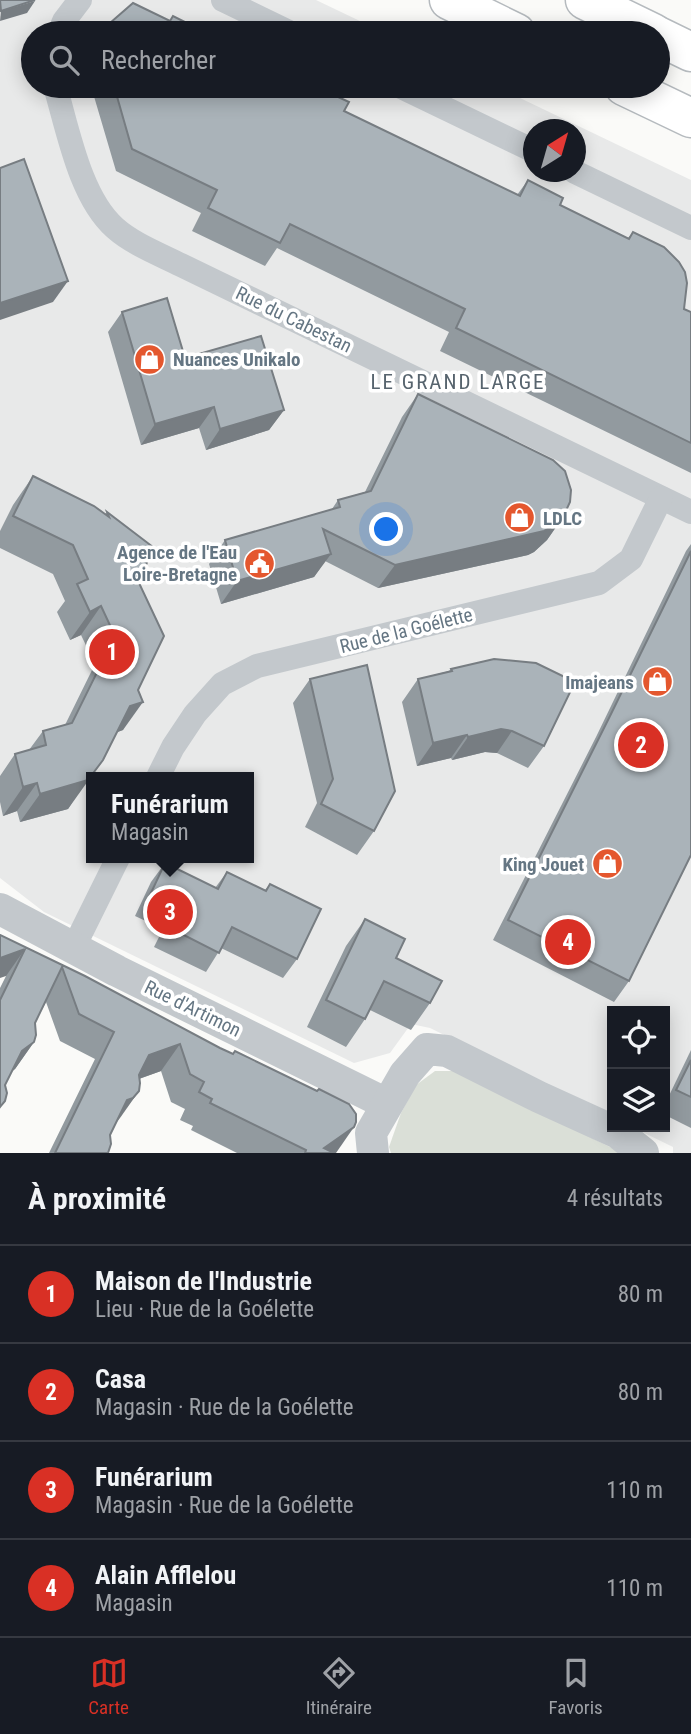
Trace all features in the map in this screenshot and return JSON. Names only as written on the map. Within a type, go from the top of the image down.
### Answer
[{"type":"main road","points":[[449,0],[492,21]]},
{"type":"main road","points":[[585,0],[628,21]]},
{"type":"main road","points":[[670,42],[691,52]]},
{"type":"main road","points":[[649,98],[691,118]]},
{"type":"street","points":[[64,21],[80,0]]},
{"type":"street","points":[[223,0],[266,21]]},
{"type":"street","name":"Rue du Cabestan","points":[[59,98],[84,184],[99,209],[115,228],[181,265],[691,512]]},
{"type":"street","points":[[424,98],[523,146]]},
{"type":"street","points":[[634,98],[691,137]]},
{"type":"street","points":[[586,177],[691,228]]},
{"type":"street","name":"Rue de la Goélette","points":[[161,772],[173,747],[195,714],[222,684],[257,666],[599,583],[631,559],[661,498]]},
{"type":"street","points":[[72,948],[115,863]]},
{"type":"street","name":"Rue d'Artimon","points":[[0,909],[72,948],[387,1104]]},
{"type":"street","points":[[373,1153],[371,1133],[405,1074],[427,1049],[447,1051],[618,1133],[643,1153]]},
{"type":"shaded area","points":[[0,0],[316,0],[360,21],[21,21],[21,98],[520,98],[564,119],[523,119],[523,182],[586,182],[586,130],[691,180],[691,1153],[673,1153],[673,1147],[642,1132],[670,1132],[670,1006],[607,1006],[607,1115],[430,1028],[411,1024],[390,1053],[354,1063],[44,912],[0,878]]},
{"type":"shaded area","points":[[435,1071],[458,1071],[619,1153],[391,1153],[389,1147],[401,1113],[416,1085]]},
{"type":"building","points":[[0,0],[35,0],[1,11]]},
{"type":"building","points":[[133,3],[170,21],[112,21]]},
{"type":"building","points":[[173,16],[183,21],[170,21]]},
{"type":"building","points":[[117,98],[340,98],[349,102],[344,111],[520,196],[527,182],[532,182],[563,198],[560,205],[629,239],[633,232],[664,247],[685,272],[687,283],[684,309],[691,312],[691,443],[456,328],[465,309],[290,224],[280,243],[208,208],[217,190],[132,149]]},
{"type":"building","points":[[24,159],[68,281],[0,303],[0,168]]},
{"type":"building","points":[[167,298],[185,358],[261,336],[284,410],[220,429],[214,407],[155,424],[122,312]]},
{"type":"building","points":[[418,394],[553,460],[565,471],[571,490],[570,502],[563,517],[544,531],[395,565],[323,529],[331,554],[237,581],[225,540],[340,507],[338,500],[371,491]]},
{"type":"building","points":[[33,476],[94,506],[109,517],[107,512],[153,547],[139,583],[164,636],[138,690],[143,702],[130,706],[103,760],[94,772],[86,772],[86,781],[40,794],[37,783],[23,787],[15,754],[46,745],[43,731],[72,723],[115,636],[101,606],[90,612],[77,584],[88,579],[73,545],[13,516]]},
{"type":"building","points":[[691,551],[691,855],[629,981],[508,920]]},
{"type":"building","points":[[494,659],[536,663],[575,682],[544,746],[512,731],[501,729],[433,743],[418,679]]},
{"type":"building","points":[[367,665],[395,791],[374,831],[321,804],[333,779],[310,679]]},
{"type":"building","points":[[165,863],[218,889],[227,872],[266,891],[270,884],[321,909],[297,959],[232,927],[219,953],[168,927],[176,910],[149,897]]},
{"type":"building","points":[[365,919],[405,939],[396,958],[442,981],[430,1003],[384,981],[365,1019],[326,1000]]},
{"type":"building","points":[[0,935],[85,976],[220,1048],[233,1054],[235,1051],[349,1104],[356,1114],[354,1127],[324,1148],[334,1153],[305,1153],[306,1150],[210,1103],[212,1099],[199,1092],[204,1082],[190,1074],[180,1044],[149,1055],[139,1075],[139,1091],[127,1100],[110,1135],[108,1153],[55,1153],[114,1032],[79,1014],[62,967],[35,1023],[34,1042],[22,1051],[5,1085],[7,1093],[0,1107],[0,1000],[25,949],[0,958]]},
{"type":"building","points":[[691,1060],[691,1097],[676,1090]]},
{"type":"place","name":"Nuances Unikalo","points":[[150,359]]},
{"type":"place","name":"LDLC","points":[[520,518]]},
{"type":"place","name":"Agence de l'Eau Loire-Bretagne","points":[[260,563]]},
{"type":"place","name":"Maison de l'Industrie","points":[[112,652]]},
{"type":"place","name":"Imajeans","points":[[657,682]]},
{"type":"place","name":"Casa","points":[[641,745]]},
{"type":"place","name":"King Jouet","points":[[607,864]]},
{"type":"place","name":"Funérarium","points":[[170,912]]},
{"type":"place","name":"Alain Afflelou","points":[[568,942]]},
{"type":"district","name":"LE GRAND LARGE","points":[[458,382]]}]
